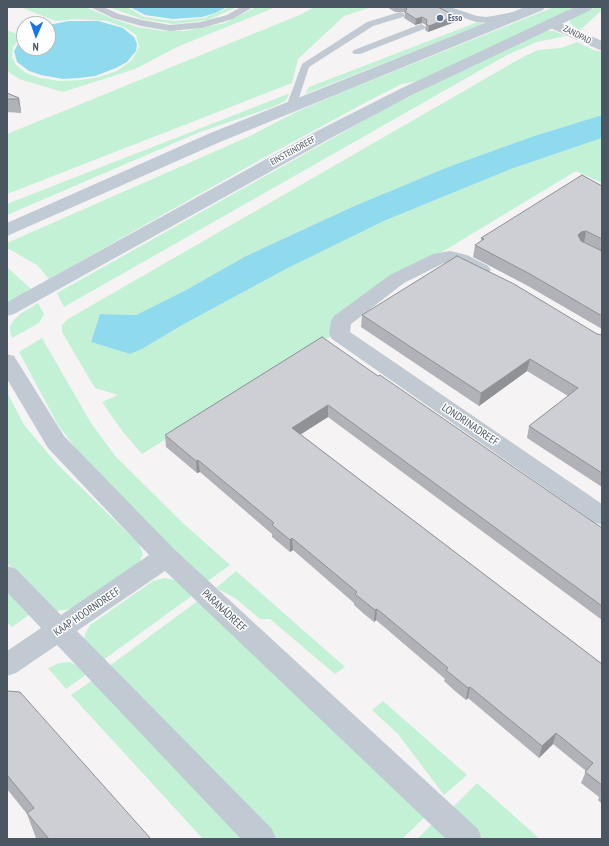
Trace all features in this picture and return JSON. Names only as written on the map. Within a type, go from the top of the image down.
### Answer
[{"type":"main road","name":"EINSTEINDREEF","points":[[7,310],[323,135],[406,92],[586,7]]},
{"type":"main road","points":[[7,230],[214,138],[528,9]]},
{"type":"street","name":"ZANDPAD","points":[[551,23],[602,47]]},
{"type":"street","name":"LONDRINADREEF","points":[[493,277],[460,259],[450,257],[440,258],[397,280],[341,321],[339,334],[602,516]]},
{"type":"street","name":"PARANÁDREEF","points":[[7,361],[56,442],[166,557],[468,839]]},
{"type":"street","name":"KAAP HOORNDREEF","points":[[7,665],[166,557]]},
{"type":"street","points":[[7,576],[261,839]]},
{"type":"lane","points":[[95,7],[116,16],[141,23],[170,28],[202,25],[230,17],[248,7]]},
{"type":"lane","points":[[427,7],[450,10],[476,19],[487,20],[528,9]]},
{"type":"lane","points":[[445,17],[458,13]]},
{"type":"lane","points":[[291,107],[305,66],[370,24],[398,16]]},
{"type":"lane","points":[[357,52],[421,27]]},
{"type":"lane","points":[[303,72],[330,62]]},
{"type":"green space","points":[[20,7],[85,7],[137,27],[164,31],[185,31],[225,23],[256,7],[276,7],[177,47],[135,69],[63,92],[19,79],[7,71],[7,30],[16,34],[16,43],[13,47],[12,57],[16,65],[26,73],[40,78],[60,81],[99,77],[117,71],[132,60],[139,47],[136,35],[126,28],[107,21],[76,19],[56,21],[56,16],[43,16]]},
{"type":"green space","points":[[108,7],[127,7],[144,17],[174,21],[204,18],[230,7],[237,7],[208,20],[174,24],[142,19]]},
{"type":"green space","points":[[314,7],[372,7],[344,16],[298,59],[292,83],[7,194],[7,134],[302,14]]},
{"type":"green space","points":[[554,7],[579,7],[418,81],[402,84],[372,99],[265,157],[49,279],[37,265],[7,248],[7,243],[250,136],[294,113]]},
{"type":"green space","points":[[596,7],[602,7],[602,10],[579,31],[570,23],[570,20]]},
{"type":"green space","points":[[478,22],[484,24],[305,94],[309,87]]},
{"type":"green space","points":[[544,31],[554,31],[566,36],[537,42],[507,55],[64,307],[57,293],[381,111],[482,60]]},
{"type":"green space","points":[[577,42],[602,52],[602,115],[534,136],[448,167],[352,207],[246,256],[186,290],[136,315],[100,314],[91,342],[130,354],[142,349],[184,324],[288,268],[384,221],[511,169],[602,138],[602,183],[576,171],[336,316],[331,336],[142,454],[123,432],[102,402],[118,395],[95,388],[62,332],[62,325],[68,319],[523,57],[538,50],[561,48]]},
{"type":"green space","points":[[288,94],[289,95],[285,101],[273,107],[200,132],[7,215],[7,204]]},
{"type":"green space","points":[[7,267],[31,289],[7,302]]},
{"type":"green space","points":[[38,303],[44,314],[39,323],[12,338],[10,326],[14,320],[20,314]]},
{"type":"green space","points":[[42,338],[91,423],[116,457],[184,524],[230,565],[205,583],[77,450],[58,425],[19,352]]},
{"type":"green space","points":[[7,392],[24,425],[57,464],[139,544],[143,554],[138,565],[76,608],[57,611],[7,563]]},
{"type":"green space","points":[[236,571],[345,667],[335,674],[270,619],[260,619],[235,598],[216,588]]},
{"type":"green space","points":[[165,578],[174,580],[193,595],[102,661],[84,642],[85,634],[90,625],[153,581]]},
{"type":"green space","points":[[7,589],[30,614],[12,627],[7,622]]},
{"type":"green space","points":[[199,600],[427,815],[402,839],[273,839],[108,667]]},
{"type":"green space","points":[[70,662],[87,674],[66,689],[48,668],[60,663]]},
{"type":"green space","points":[[93,680],[244,839],[203,839],[71,695]]},
{"type":"green space","points":[[383,701],[467,775],[444,795],[398,734],[372,710]]},
{"type":"green space","points":[[477,783],[540,839],[484,839],[451,809]]},
{"type":"green space","points":[[433,823],[449,839],[417,839]]},
{"type":"water","points":[[130,7],[227,7],[202,17],[173,19],[145,15]]},
{"type":"water","points":[[69,21],[98,21],[123,28],[134,37],[137,44],[136,51],[127,62],[116,68],[95,76],[79,78],[63,79],[41,75],[29,71],[17,62],[14,51],[16,48],[16,56],[56,56],[56,23]]},
{"type":"water","points":[[602,115],[602,138],[511,169],[384,221],[288,268],[184,324],[142,349],[130,354],[91,342],[100,314],[136,315],[186,290],[246,256],[352,207],[448,167],[534,136]]},
{"type":"building","points":[[405,7],[438,7],[455,16],[429,26],[426,24],[427,20],[422,17],[416,19],[405,12],[407,9]]},
{"type":"building","points":[[7,93],[19,98],[7,99]]},
{"type":"building","points":[[582,175],[602,186],[602,239],[586,231],[581,232],[578,235],[581,241],[602,251],[602,316],[530,274],[475,245],[484,239],[481,238]]},
{"type":"building","points":[[457,256],[514,284],[597,334],[602,335],[602,473],[529,426],[578,388],[530,359],[481,393],[362,315]]},
{"type":"building","points":[[322,337],[378,376],[380,375],[602,528],[602,606],[328,405],[292,428],[602,664],[602,785],[585,772],[593,763],[556,733],[542,746],[470,687],[468,688],[446,670],[448,668],[377,609],[375,610],[355,594],[357,592],[292,538],[290,540],[272,525],[274,523],[198,460],[196,461],[165,435]]},
{"type":"building","points":[[7,691],[20,692],[151,839],[49,839],[27,813],[34,808],[7,775]]},
{"type":"place","name":"Esso","points":[[440,18]]}]
